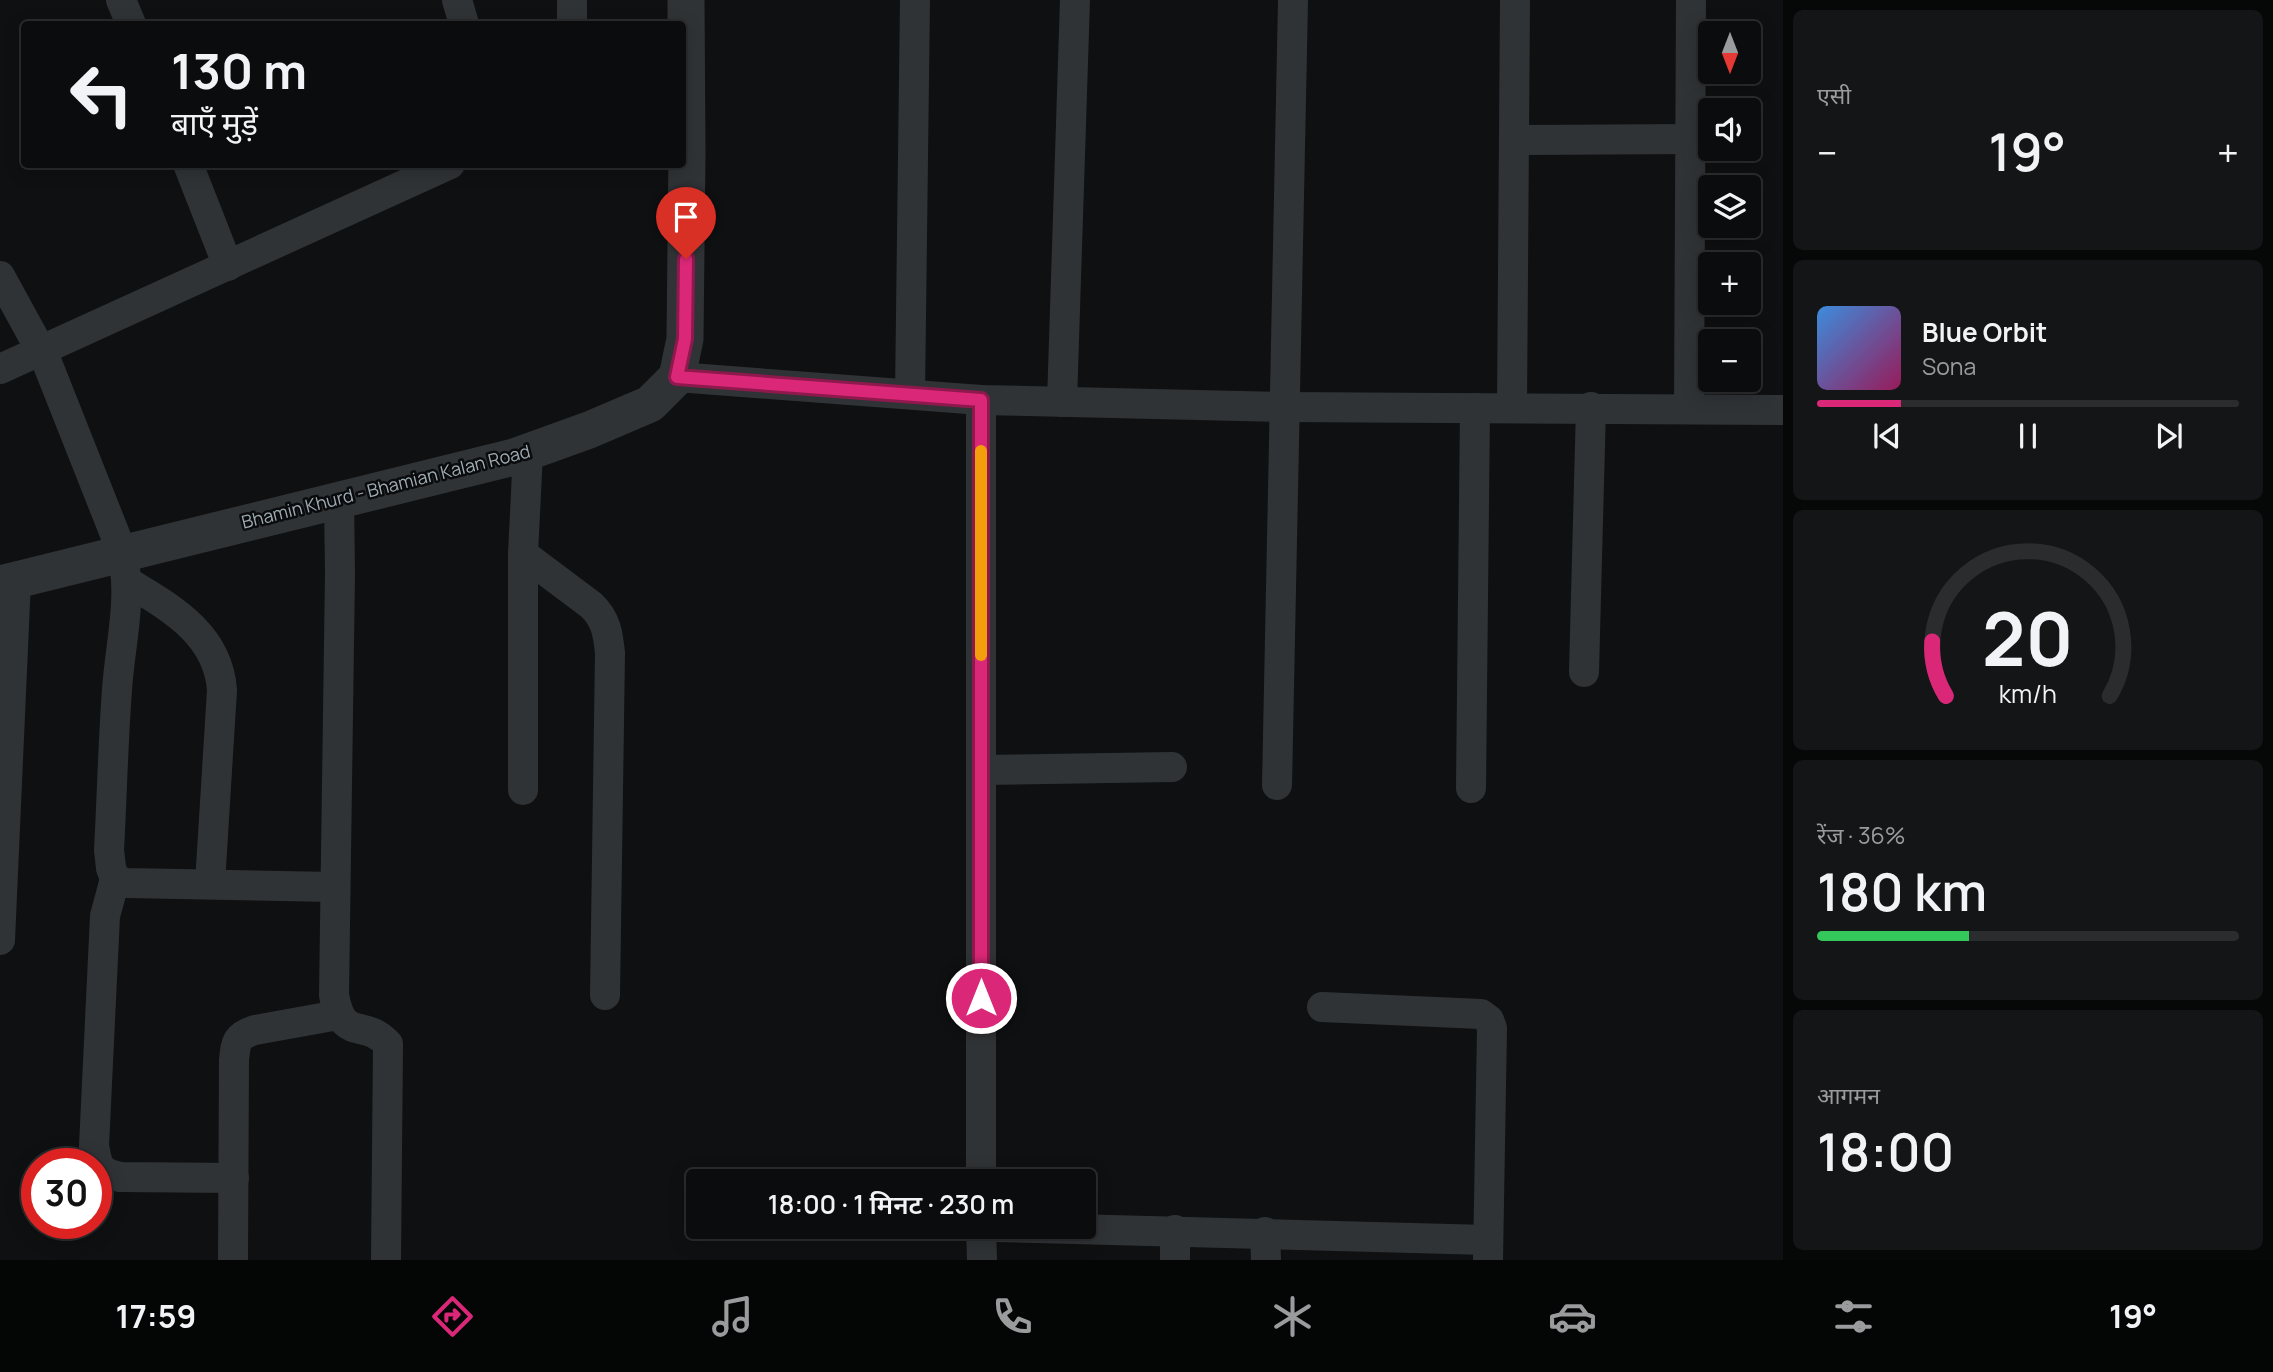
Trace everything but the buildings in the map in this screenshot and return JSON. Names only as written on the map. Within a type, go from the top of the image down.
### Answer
[{"type":"street","points":[[121,0],[130,21]]},
{"type":"street","points":[[457,0],[463,21]]},
{"type":"street","points":[[572,0],[572,21]]},
{"type":"street","points":[[686,0],[686,21]]},
{"type":"street","points":[[910,394],[915,0]]},
{"type":"street","points":[[1062,402],[1075,0]]},
{"type":"street","points":[[1277,785],[1293,0]]},
{"type":"street","points":[[1512,408],[1515,0]]},
{"type":"street","points":[[1689,409],[1691,0]]},
{"type":"street","points":[[1514,140],[1691,139]]},
{"type":"street","points":[[189,168],[228,266]]},
{"type":"street","points":[[0,369],[441,168]]},
{"type":"street","points":[[685,168],[685,339],[677,377],[981,400],[1284,407],[1783,410]]},
{"type":"street","points":[[0,276],[40,350],[125,567],[109,850],[111,868],[116,879],[105,916],[94,1146],[98,1165],[106,1174],[120,1177],[234,1178]]},
{"type":"street","name":"Bhamin Khurd - Bhamian Kalan Road","points":[[8,582],[125,567],[339,500],[528,452],[650,404],[677,377]]},
{"type":"street","points":[[981,400],[981,1169]]},
{"type":"street","points":[[1584,671],[1591,407]]},
{"type":"street","points":[[1471,788],[1475,408]]},
{"type":"street","points":[[523,790],[523,554],[528,452]]},
{"type":"street","points":[[339,500],[334,995],[338,1015],[344,1024],[380,1035],[388,1044],[386,1260]]},
{"type":"street","points":[[523,554],[591,605],[601,614],[607,626],[610,653],[605,995]]},
{"type":"street","points":[[125,567],[209,645],[220,671],[222,690],[210,883]]},
{"type":"street","points":[[0,940],[8,582]]},
{"type":"street","points":[[981,770],[1172,767]]},
{"type":"street","points":[[116,879],[126,883],[334,887]]},
{"type":"street","points":[[1096,1229],[1175,1230],[1266,1246],[1488,1250],[1492,1028],[1489,1020],[1481,1014],[1322,1007]]},
{"type":"street","points":[[233,1260],[236,1043],[243,1034],[255,1030],[338,1015]]},
{"type":"street","points":[[1175,1230],[1175,1260]]},
{"type":"street","points":[[981,1239],[982,1260]]},
{"type":"slow traffic","points":[[981,451],[981,655]]},
{"type":"route","points":[[686,259],[685,339],[677,377],[981,400],[981,998]]}]
